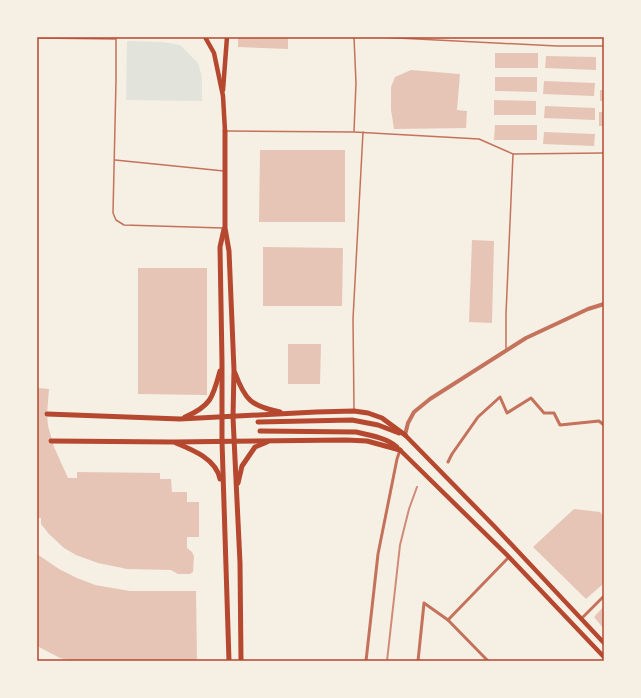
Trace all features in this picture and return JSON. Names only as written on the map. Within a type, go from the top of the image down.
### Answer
[{"type":"main road","points":[[205,37],[214,53],[223,96]]},
{"type":"main road","points":[[227,37],[223,96],[225,131],[225,228],[229,251],[234,370],[233,416],[240,563],[241,661]]},
{"type":"main road","points":[[225,228],[220,247],[222,362],[221,417],[229,661]]},
{"type":"main road","points":[[180,419],[197,412],[208,403],[215,389],[222,362]]},
{"type":"main road","points":[[234,370],[242,390],[259,407],[288,414]]},
{"type":"main road","points":[[47,414],[180,419],[322,411],[354,411],[368,413],[382,418],[405,435],[604,643]]},
{"type":"main road","points":[[258,422],[352,420],[378,425],[405,435]]},
{"type":"main road","points":[[260,430],[356,432],[390,442],[509,557],[604,657]]},
{"type":"main road","points":[[236,490],[242,466],[255,447],[270,440]]},
{"type":"main road","points":[[51,441],[235,442],[270,440],[346,440],[367,441],[400,450]]},
{"type":"main road","points":[[173,442],[201,454],[209,461],[219,472],[224,493]]},
{"type":"street","points":[[405,435],[408,423],[414,412],[430,399],[526,338],[588,309],[604,304]]},
{"type":"street","points":[[448,462],[478,417],[500,397],[507,413],[531,398],[544,413],[554,413],[560,425],[600,421],[604,425]]},
{"type":"street","points":[[366,661],[378,554],[395,466],[400,450]]},
{"type":"street","points":[[448,620],[509,557]]},
{"type":"street","points":[[581,619],[604,596]]},
{"type":"street","points":[[418,661],[424,603],[448,620],[488,661]]},
{"type":"lane","points":[[354,37],[356,83],[354,132]]},
{"type":"lane","points":[[378,37],[557,46],[604,46]]},
{"type":"lane","points":[[37,38],[116,38],[114,213],[116,220],[124,225],[225,228]]},
{"type":"lane","points":[[225,131],[363,132],[479,139],[513,154],[604,153]]},
{"type":"lane","points":[[354,411],[353,319],[363,132]]},
{"type":"lane","points":[[506,350],[506,314],[513,154]]},
{"type":"lane","points":[[115,160],[225,171]]},
{"type":"shaded area","points":[[127,41],[163,42],[180,45],[198,63],[202,77],[202,101],[126,100]]},
{"type":"building","points":[[238,37],[288,37],[288,49],[238,47]]},
{"type":"building","points":[[495,53],[538,53],[538,68],[495,68]]},
{"type":"building","points":[[546,56],[596,57],[596,70],[545,68]]},
{"type":"building","points":[[411,70],[460,74],[457,110],[467,111],[466,128],[394,129],[391,110],[391,87],[395,77]]},
{"type":"building","points":[[495,77],[537,77],[537,92],[495,91]]},
{"type":"building","points":[[544,81],[595,83],[594,96],[543,94]]},
{"type":"building","points":[[600,90],[604,90],[604,101],[600,101]]},
{"type":"building","points":[[494,100],[536,101],[536,115],[494,115]]},
{"type":"building","points":[[545,106],[595,108],[595,120],[544,118]]},
{"type":"building","points":[[599,112],[604,112],[604,126],[599,126]]},
{"type":"building","points":[[495,125],[537,125],[537,140],[494,140]]},
{"type":"building","points":[[544,132],[595,134],[594,146],[543,144]]},
{"type":"building","points":[[260,150],[345,150],[345,222],[259,222]]},
{"type":"building","points":[[472,240],[494,241],[492,323],[469,322]]},
{"type":"building","points":[[263,247],[343,248],[342,306],[263,306]]},
{"type":"building","points":[[138,268],[207,268],[207,395],[138,394]]},
{"type":"building","points":[[288,344],[321,344],[320,384],[288,384]]},
{"type":"building","points":[[37,388],[49,389],[47,414],[48,426],[54,447],[68,478],[77,478],[77,472],[160,473],[160,479],[171,479],[172,492],[187,492],[187,502],[199,502],[199,537],[187,537],[187,548],[194,556],[193,572],[190,574],[178,574],[171,570],[127,569],[98,563],[76,555],[64,548],[49,534],[41,524],[41,518],[37,518]]},
{"type":"building","points":[[574,509],[600,512],[604,517],[604,583],[586,599],[533,547]]},
{"type":"building","points":[[37,554],[59,569],[95,585],[130,591],[196,591],[197,661],[72,661],[60,658],[37,646]]},
{"type":"building","points":[[604,606],[604,629],[594,617]]},
{"type":"railway","points":[[387,661],[400,545],[409,509],[417,487]]}]
